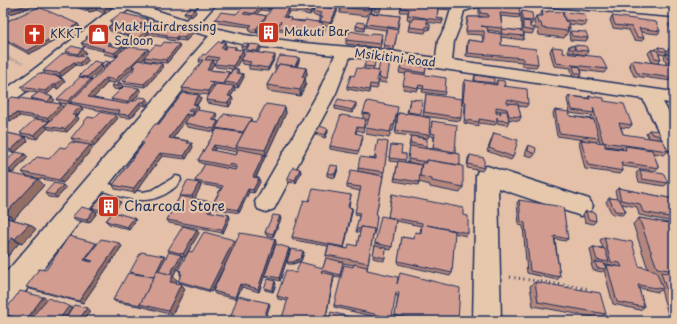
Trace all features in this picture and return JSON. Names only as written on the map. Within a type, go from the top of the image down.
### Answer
[{"type":"street","points":[[188,26],[210,3]]},
{"type":"street","points":[[443,64],[446,41],[453,26],[457,9],[464,5],[475,3]]},
{"type":"street","points":[[551,3],[674,13]]},
{"type":"street","points":[[3,100],[43,71],[123,4]]},
{"type":"street","name":"Msikitini Road","points":[[123,4],[188,26],[219,34],[304,48],[384,55],[674,98]]},
{"type":"street","points":[[3,297],[219,34]]},
{"type":"street","points":[[266,202],[327,93],[344,52]]},
{"type":"street","points":[[650,95],[674,144]]},
{"type":"street","points":[[488,321],[487,175],[581,206]]},
{"type":"lane","points":[[96,184],[138,197],[150,196],[176,180]]},
{"type":"path","points":[[3,23],[46,3]]},
{"type":"path","points":[[488,273],[590,290]]},
{"type":"building","points":[[11,3],[30,3],[8,11],[3,8],[3,6]]},
{"type":"building","points":[[72,3],[102,3],[109,5],[104,10],[95,7],[87,9]]},
{"type":"building","points":[[247,3],[272,3],[268,8],[260,6],[254,14],[266,16],[256,29],[249,28],[252,25],[215,19],[221,12],[236,14]],"holes":[[[245,12],[252,14],[251,15],[243,14]]]},
{"type":"building","points":[[276,3],[292,3],[291,4],[300,5],[301,3],[318,3],[314,5],[310,12],[305,11],[307,7],[305,10],[289,8],[283,17],[291,18],[290,20],[304,22],[305,20],[323,23],[322,26],[325,27],[322,32],[278,28],[281,21],[274,33],[257,31]]},
{"type":"building","points":[[345,3],[373,3],[371,7],[368,7],[368,10],[340,7]]},
{"type":"building","points":[[376,3],[382,3],[380,8],[375,8]]},
{"type":"building","points":[[402,3],[430,3],[453,5],[453,7],[438,6],[437,18],[443,19],[443,21],[408,15],[409,9],[401,8]]},
{"type":"building","points":[[480,3],[519,7],[520,15],[500,13],[502,28],[481,26],[487,27],[488,32],[501,34],[501,45],[536,49],[538,64],[523,62],[523,58],[467,53],[468,40],[484,42],[484,31],[466,31],[468,17],[488,17],[488,14],[480,13]]},
{"type":"building","points":[[316,6],[337,9],[330,23],[320,21],[323,17],[319,17],[321,13],[313,11]]},
{"type":"building","name":"KKKT","points":[[39,7],[78,24],[27,51],[3,38],[3,23]]},
{"type":"building","points":[[189,8],[195,9],[190,13],[184,12]]},
{"type":"building","points":[[522,11],[532,13],[533,21],[522,20]]},
{"type":"building","points":[[542,11],[562,12],[565,21],[568,22],[570,28],[567,28],[568,31],[542,28],[541,23],[538,23],[536,16],[543,16]]},
{"type":"building","points":[[563,12],[584,14],[587,22],[565,20]]},
{"type":"building","points":[[121,13],[147,19],[129,33],[108,28],[116,22],[110,21]]},
{"type":"building","points":[[370,13],[400,16],[397,28],[366,24]]},
{"type":"building","points":[[612,16],[656,22],[660,31],[639,28],[644,38],[637,37],[632,27],[615,25]]},
{"type":"building","points":[[413,18],[427,19],[427,24],[430,24],[430,27],[426,26],[426,29],[409,27],[410,21],[412,22]]},
{"type":"building","points":[[149,21],[157,23],[156,24],[192,29],[184,38],[177,36],[175,38],[166,37],[168,35],[148,32],[153,26],[132,42],[124,40]]},
{"type":"building","points":[[523,21],[530,22],[530,27],[534,28],[534,31],[523,29]]},
{"type":"building","points":[[357,22],[365,23],[364,27],[356,26]]},
{"type":"building","points":[[387,28],[398,30],[394,47],[383,45]]},
{"type":"building","points":[[501,29],[523,31],[524,36],[502,34]]},
{"type":"building","points":[[94,31],[102,33],[95,39],[111,43],[108,45],[121,48],[114,53],[81,43],[89,38],[86,37]]},
{"type":"building","points":[[350,31],[371,35],[371,33],[382,34],[380,44],[346,40]]},
{"type":"building","points":[[570,31],[586,32],[588,38],[572,36]]},
{"type":"building","points":[[122,41],[126,42],[122,45],[119,44]]},
{"type":"building","points":[[164,42],[179,44],[166,60],[144,57],[155,45],[161,46]]},
{"type":"building","points":[[218,42],[225,42],[221,48],[225,49],[227,46],[236,47],[234,49],[243,50],[233,66],[214,64],[219,58],[208,56],[205,60],[213,60],[207,70],[229,72],[223,84],[208,82],[213,83],[208,91],[182,88],[203,60],[199,60],[203,54],[205,55]]},
{"type":"building","points":[[244,43],[248,44],[246,47],[241,46]]},
{"type":"building","points":[[250,44],[260,45],[257,51],[246,50]]},
{"type":"building","points":[[574,45],[586,46],[588,51],[576,50]]},
{"type":"building","points":[[72,46],[83,49],[77,54],[65,51]]},
{"type":"building","points":[[569,46],[574,46],[575,49],[570,49]]},
{"type":"building","points":[[127,47],[148,49],[115,80],[106,78],[88,97],[126,104],[131,101],[135,101],[139,97],[147,98],[144,102],[140,102],[129,115],[118,114],[120,111],[70,102],[119,55],[116,55]]},
{"type":"building","points":[[552,47],[562,48],[563,53],[601,57],[607,69],[556,63]]},
{"type":"building","points":[[658,47],[665,48],[667,51],[660,51]]},
{"type":"building","points":[[669,48],[674,49],[674,52],[670,51]]},
{"type":"building","points":[[651,50],[657,50],[661,59],[655,58]]},
{"type":"building","points":[[246,51],[275,55],[268,68],[249,65],[251,62],[241,60]]},
{"type":"building","points":[[64,53],[86,57],[80,63],[74,62],[59,73],[43,71]]},
{"type":"building","points":[[666,54],[674,55],[674,59],[668,58]]},
{"type":"building","points":[[280,56],[299,58],[295,66],[275,65]]},
{"type":"building","points":[[138,60],[162,64],[144,84],[123,81],[136,67],[132,66]]},
{"type":"building","points":[[632,60],[670,65],[668,61],[674,62],[674,78],[637,73]]},
{"type":"building","points":[[94,61],[102,63],[87,77],[79,76]]},
{"type":"building","points":[[105,61],[109,62],[105,66],[101,65]]},
{"type":"building","points":[[366,61],[375,62],[374,67],[364,66]]},
{"type":"building","points":[[380,61],[390,62],[387,79],[379,78],[380,73],[378,73]]},
{"type":"building","points":[[402,61],[419,63],[419,66],[426,67],[425,73],[400,69]]},
{"type":"building","points":[[279,64],[306,68],[302,77],[305,78],[300,90],[267,85]]},
{"type":"building","points":[[573,66],[580,67],[582,73],[575,73]]},
{"type":"building","points":[[357,68],[379,71],[376,80],[379,81],[377,85],[370,84],[369,90],[347,86],[351,75],[354,76]]},
{"type":"building","points":[[233,69],[238,69],[236,73],[243,74],[237,84],[225,82]]},
{"type":"building","points":[[406,72],[446,78],[445,92],[423,89],[424,86],[419,85],[418,88],[403,85]]},
{"type":"building","points":[[39,73],[61,77],[59,78],[63,79],[45,91],[21,87]]},
{"type":"building","points":[[475,75],[494,78],[494,83],[475,81]]},
{"type":"building","points":[[80,77],[91,79],[68,101],[57,99]]},
{"type":"building","points":[[465,80],[497,85],[497,80],[504,81],[505,85],[503,86],[527,89],[528,104],[507,99],[507,103],[518,104],[521,117],[509,116],[507,109],[496,107],[496,113],[501,114],[500,111],[507,111],[509,121],[497,120],[497,122],[479,119],[479,122],[465,120],[466,102],[463,102]]},
{"type":"building","points":[[115,82],[121,83],[117,86],[112,86]]},
{"type":"building","points":[[216,84],[234,86],[228,96],[232,97],[228,103],[206,100]]},
{"type":"building","points":[[124,86],[139,88],[127,102],[111,99]]},
{"type":"building","points":[[39,92],[52,97],[47,102],[31,98]]},
{"type":"building","points":[[183,93],[199,95],[193,104],[197,105],[194,109],[190,108],[188,111],[193,112],[191,115],[186,114],[169,138],[192,143],[184,156],[160,153],[133,189],[113,185],[144,143],[141,143],[155,124],[159,124]]},
{"type":"building","points":[[426,94],[462,99],[461,118],[424,112]]},
{"type":"building","points":[[569,96],[590,99],[589,96],[604,98],[604,101],[624,104],[632,125],[619,123],[623,134],[663,140],[668,151],[603,142],[593,107],[594,113],[572,110]]},
{"type":"building","points":[[12,97],[61,104],[47,118],[17,113],[8,117],[3,116],[3,105]]},
{"type":"building","points":[[338,99],[356,103],[352,110],[335,106]]},
{"type":"building","points":[[410,99],[422,100],[421,114],[408,112]]},
{"type":"building","points":[[367,101],[398,107],[394,125],[392,125],[390,132],[366,128],[370,114],[363,113]]},
{"type":"building","points":[[67,103],[81,106],[72,115],[77,115],[65,129],[45,126]]},
{"type":"building","points":[[266,104],[285,107],[265,150],[236,146],[250,121],[256,122]]},
{"type":"building","points":[[197,110],[216,113],[212,120],[218,121],[214,129],[185,123],[189,116],[193,116]]},
{"type":"building","points":[[555,110],[569,112],[570,116],[594,120],[599,138],[559,133]]},
{"type":"building","points":[[100,112],[116,115],[92,142],[71,138],[88,117],[94,118]]},
{"type":"building","points":[[398,113],[420,115],[430,118],[429,135],[396,131]]},
{"type":"building","points":[[224,114],[252,118],[243,132],[216,128]]},
{"type":"building","points":[[341,115],[366,119],[363,128],[357,127],[355,133],[363,135],[359,151],[330,146]]},
{"type":"building","points":[[35,119],[49,121],[34,135],[20,133]]},
{"type":"building","points":[[432,121],[457,125],[455,152],[433,148],[435,134],[431,133]]},
{"type":"building","points":[[320,126],[328,129],[325,135],[316,132]]},
{"type":"building","points":[[217,129],[243,133],[236,146],[237,149],[214,145],[211,150],[236,155],[238,149],[264,154],[253,177],[259,178],[253,190],[248,189],[238,210],[212,205],[223,186],[195,181],[205,164],[235,170],[237,166],[230,164],[229,166],[198,160]]},
{"type":"building","points":[[649,130],[658,131],[661,136],[652,134]]},
{"type":"building","points":[[3,132],[25,137],[11,150],[3,148]]},
{"type":"building","points":[[494,133],[518,140],[513,157],[489,148]]},
{"type":"building","points":[[411,136],[427,139],[427,146],[410,143]]},
{"type":"building","points":[[378,140],[388,142],[384,172],[358,168],[360,157],[376,159],[375,155]]},
{"type":"building","points":[[581,140],[605,143],[605,147],[626,150],[625,146],[652,150],[659,168],[621,162],[623,171],[588,165]]},
{"type":"building","points":[[71,142],[90,145],[59,180],[22,172],[37,157],[49,159],[60,147],[65,148]]},
{"type":"building","points":[[391,145],[402,146],[401,154],[406,154],[406,160],[389,158]]},
{"type":"building","points":[[529,145],[536,148],[535,154],[528,151]]},
{"type":"building","points":[[410,146],[460,154],[460,165],[408,159]]},
{"type":"building","points":[[16,152],[25,154],[9,170],[3,169],[3,164]]},
{"type":"building","points":[[470,155],[484,158],[484,168],[468,164]]},
{"type":"building","points":[[427,160],[463,166],[463,187],[432,181],[432,179],[420,176],[422,163],[427,163]]},
{"type":"building","points":[[398,161],[421,165],[419,182],[395,178]]},
{"type":"building","points":[[330,165],[338,166],[335,174],[327,173]]},
{"type":"building","points":[[293,167],[300,169],[295,180],[288,178]]},
{"type":"building","points":[[351,170],[383,176],[376,215],[375,232],[374,229],[361,227],[361,229],[356,229],[360,213],[355,212],[361,187],[347,185]]},
{"type":"building","points":[[640,170],[664,174],[668,183],[642,179]]},
{"type":"building","points":[[3,172],[38,179],[6,213],[3,213]]},
{"type":"building","points":[[187,181],[199,183],[192,196],[180,196]]},
{"type":"building","points":[[54,183],[63,185],[54,195],[45,193]]},
{"type":"building","points":[[618,188],[674,199],[674,218],[643,212],[640,204],[621,200]]},
{"type":"building","points":[[313,189],[351,195],[348,207],[352,208],[344,247],[292,237],[304,200],[309,201]]},
{"type":"building","points":[[392,194],[463,208],[463,215],[468,216],[468,233],[427,225],[455,231],[452,273],[398,261],[402,237],[414,239],[415,232],[421,233],[422,223],[388,217]]},
{"type":"building","name":"Charcoal Store","points":[[102,196],[118,199],[109,212],[92,208]]},
{"type":"building","points":[[180,196],[212,202],[207,211],[229,215],[222,230],[167,220]]},
{"type":"building","points":[[609,198],[619,199],[626,212],[615,211]]},
{"type":"building","points":[[519,200],[563,207],[568,239],[554,236],[560,277],[530,271],[525,223],[521,222]]},
{"type":"building","points":[[81,207],[94,210],[86,220],[72,217]]},
{"type":"building","points":[[586,211],[595,213],[596,221],[588,219]]},
{"type":"building","points":[[113,212],[134,218],[127,227],[106,221]]},
{"type":"building","points":[[273,215],[280,216],[273,234],[265,232]]},
{"type":"building","points":[[381,216],[396,219],[392,247],[375,243]]},
{"type":"building","points":[[3,217],[29,224],[15,239],[12,238],[3,248]]},
{"type":"building","points":[[639,218],[674,224],[674,271],[657,268]]},
{"type":"building","points":[[183,226],[197,230],[183,254],[168,250]]},
{"type":"building","points":[[361,227],[374,229],[368,263],[326,255],[329,245],[348,249],[349,244],[357,246]]},
{"type":"building","points":[[204,232],[234,240],[209,290],[178,281],[182,274],[180,274],[181,271],[178,270],[189,251],[192,252]]},
{"type":"building","points":[[240,233],[275,239],[258,289],[240,284],[235,297],[213,291]]},
{"type":"building","points":[[69,236],[96,243],[84,260],[91,262],[93,261],[86,259],[101,239],[119,243],[79,301],[26,287],[39,269],[46,270]]},
{"type":"building","points":[[604,237],[632,242],[639,266],[656,271],[663,289],[638,285],[644,307],[617,302],[607,265],[622,267],[620,263],[611,262]]},
{"type":"building","points":[[276,244],[289,248],[279,278],[265,275]]},
{"type":"building","points":[[375,246],[386,248],[385,258],[373,255]]},
{"type":"building","points":[[593,247],[605,249],[609,262],[597,260]]},
{"type":"building","points":[[291,249],[303,251],[301,258],[293,262],[287,262]]},
{"type":"building","points":[[141,252],[164,256],[154,277],[130,272]]},
{"type":"building","points":[[169,252],[181,255],[170,274],[158,272]]},
{"type":"building","points":[[326,258],[343,262],[340,275],[322,270],[321,272],[334,275],[325,321],[281,321],[288,299],[277,296],[286,270],[296,273],[300,262],[323,268]]},
{"type":"building","points":[[595,262],[604,263],[606,269],[597,268]]},
{"type":"building","points":[[354,264],[367,267],[367,270],[398,277],[397,284],[400,273],[460,288],[458,321],[419,321],[395,315],[399,293],[396,292],[392,318],[334,305],[344,265],[353,267]]},
{"type":"building","points":[[157,271],[173,275],[170,282],[181,284],[168,311],[140,304]]},
{"type":"building","points":[[661,272],[674,274],[674,315]]},
{"type":"building","points":[[128,273],[154,277],[140,304],[141,305],[113,300]]},
{"type":"building","points":[[268,279],[275,281],[272,290],[264,288]]},
{"type":"building","points":[[535,282],[600,293],[606,314],[538,302]]},
{"type":"building","points":[[20,291],[43,297],[26,320],[3,314]]},
{"type":"building","points":[[238,296],[269,303],[263,321],[229,321]]},
{"type":"building","points":[[48,298],[69,306],[58,321],[34,321],[30,319]]},
{"type":"building","points":[[74,305],[87,308],[79,320],[66,317]]},
{"type":"building","points":[[331,312],[358,319],[357,321],[329,321]]},
{"type":"building","points":[[135,315],[146,317],[144,321],[132,321]]},
{"type":"building","points":[[509,317],[526,321],[510,321]]},
{"type":"place","name":"Makuti Bar","points":[[268,32]]},
{"type":"place","name":"KKKT","points":[[35,34]]},
{"type":"place","name":"Mak Hairdressing Saloon","points":[[98,34]]},
{"type":"place","name":"Charcoal Store","points":[[109,206]]}]
